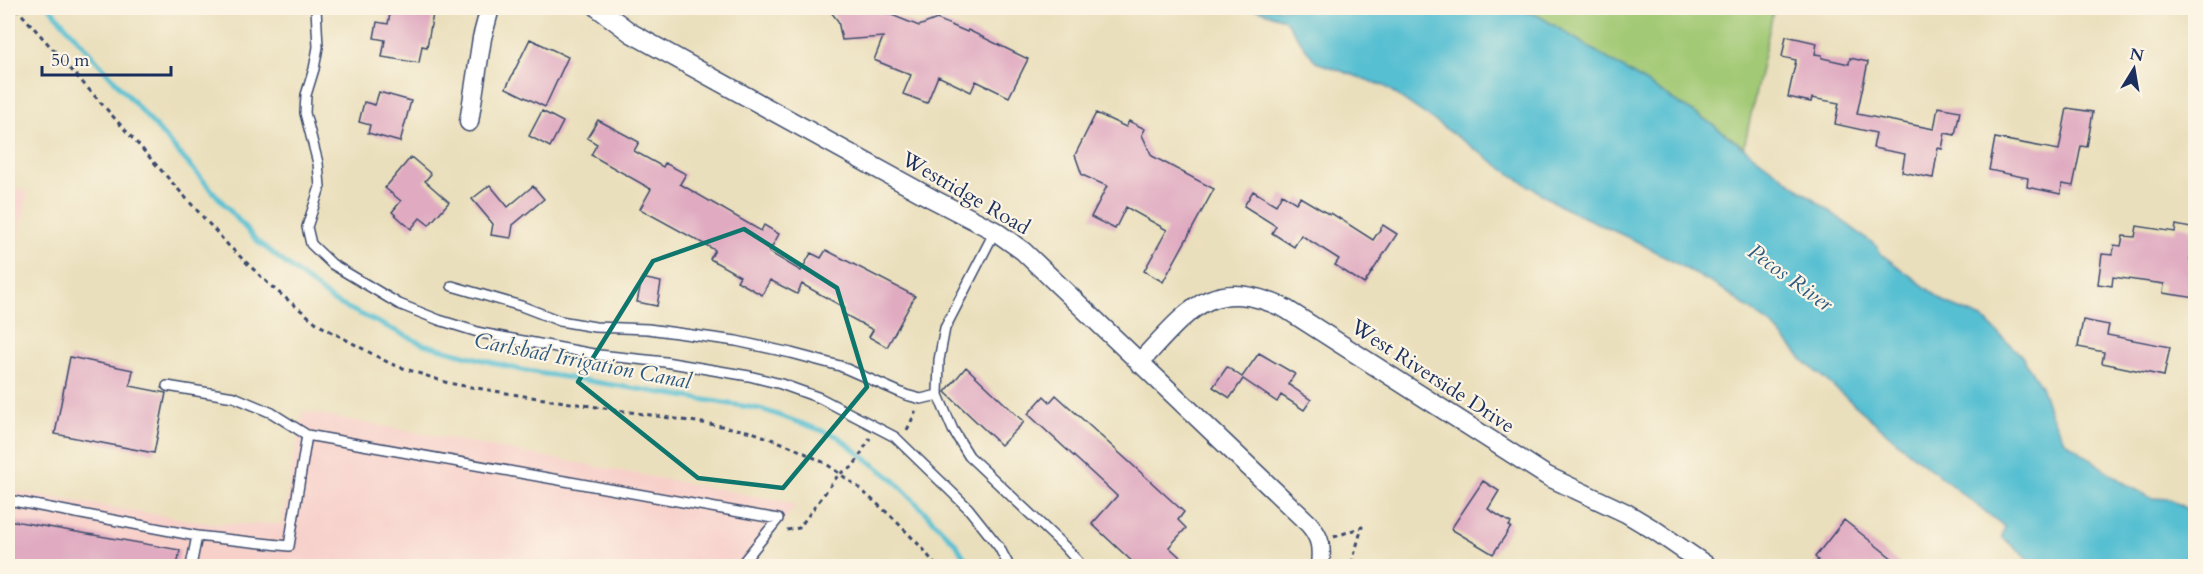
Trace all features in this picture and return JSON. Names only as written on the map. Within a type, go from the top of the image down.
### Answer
[{"type":"street","points":[[469,122],[482,38],[490,8]]},
{"type":"street","name":"Westridge Road","points":[[598,8],[631,33],[662,51],[995,231],[1023,251],[1309,524],[1321,542]]},
{"type":"street","name":"West Riverside Drive","points":[[1139,363],[1189,311],[1207,299],[1237,295],[1264,299],[1295,315],[1547,476],[1626,513],[1707,567]]},
{"type":"street","points":[[1320,567],[1321,542]]},
{"type":"lane","points":[[316,8],[318,47],[304,113],[318,163],[320,187],[307,227],[311,244],[332,264],[399,304],[481,333],[599,355],[665,362],[770,381],[820,398],[901,442],[968,508],[999,547],[1009,567]]},
{"type":"lane","points":[[995,231],[945,328],[939,360],[938,395],[953,430],[969,456],[1064,546],[1082,567]]},
{"type":"lane","points":[[452,286],[520,306],[560,321],[595,327],[648,329],[704,335],[840,366],[906,395],[921,399],[938,395]]},
{"type":"lane","points":[[167,386],[234,398],[272,413],[307,435],[778,519],[740,567]]},
{"type":"lane","points":[[8,500],[197,536],[289,546],[307,435]]},
{"type":"lane","points":[[191,567],[197,536]]},
{"type":"path","points":[[901,442],[921,399]]},
{"type":"path","points":[[767,533],[799,528],[839,474],[853,466],[877,427]]},
{"type":"path","points":[[1321,542],[1362,527],[1351,567]]},
{"type":"highlighted area","points":[[744,229],[837,288],[867,387],[783,488],[698,478],[578,382],[653,261]]},
{"type":"shaded area","points":[[8,187],[28,191],[8,294]]},
{"type":"shaded area","points":[[303,411],[797,504],[756,556],[769,566],[8,566],[8,490],[212,524],[282,524]]},
{"type":"green space","points":[[1514,8],[1774,8],[1744,147],[1709,122],[1539,16]]},
{"type":"water","name":"Pecos River","points":[[1252,8],[1514,8],[1539,16],[1709,122],[1878,247],[1880,253],[1948,304],[1982,318],[2021,355],[2041,386],[2051,415],[2064,440],[2124,483],[2151,498],[2170,499],[2195,514],[2195,566],[2036,566],[2002,537],[2005,527],[1910,453],[1804,361],[1775,328],[1722,289],[1638,242],[1562,207],[1384,86],[1316,62],[1284,19]]},
{"type":"building","points":[[391,8],[433,14],[427,47],[422,46],[419,63],[382,57],[385,40],[374,38],[377,22],[388,24]]},
{"type":"building","points":[[828,8],[881,8],[884,12],[919,26],[937,19],[967,32],[968,30],[1028,59],[1009,97],[976,81],[971,92],[938,76],[927,103],[903,94],[911,75],[874,60],[883,37],[842,40],[838,21]]},
{"type":"building","points":[[1786,36],[1817,43],[1815,54],[1822,55],[1822,58],[1849,64],[1850,58],[1868,62],[1857,114],[1934,129],[1938,107],[1960,111],[1955,135],[1945,133],[1942,149],[1938,148],[1933,178],[1902,172],[1905,154],[1873,148],[1876,133],[1835,124],[1839,103],[1812,98],[1811,102],[1788,97],[1796,60],[1782,57]]},
{"type":"building","points":[[530,39],[568,57],[545,107],[506,88]]},
{"type":"building","points":[[379,92],[411,101],[400,142],[368,133],[370,125],[359,122],[364,102],[375,105]]},
{"type":"building","points":[[2067,108],[2093,112],[2087,147],[2081,146],[2073,186],[2062,184],[2061,194],[2027,187],[2028,178],[1989,170],[1995,138],[2059,150]]},
{"type":"building","points":[[542,111],[563,122],[550,147],[529,136]]},
{"type":"building","points":[[1096,113],[1126,127],[1129,121],[1145,129],[1142,135],[1152,156],[1214,189],[1163,282],[1144,271],[1167,230],[1126,207],[1115,229],[1091,217],[1107,186],[1082,175],[1075,155]]},
{"type":"building","points":[[598,120],[639,142],[634,151],[663,167],[665,163],[686,174],[680,184],[761,231],[764,225],[779,234],[769,252],[801,271],[811,253],[821,258],[826,250],[915,296],[887,347],[869,337],[873,330],[842,313],[845,308],[802,284],[797,294],[770,280],[762,295],[737,281],[740,276],[710,259],[715,250],[640,209],[651,189],[591,155],[597,144],[587,138]]},
{"type":"building","points":[[411,157],[431,174],[425,181],[449,202],[429,225],[420,218],[411,229],[392,212],[401,201],[385,188]]},
{"type":"building","points":[[490,185],[508,207],[533,186],[544,199],[513,225],[511,238],[491,235],[493,224],[472,199]]},
{"type":"building","points":[[1253,191],[1276,205],[1282,194],[1296,203],[1300,197],[1330,215],[1331,213],[1373,240],[1383,225],[1397,234],[1364,284],[1335,265],[1339,259],[1301,235],[1294,247],[1272,233],[1276,226],[1244,206]]},
{"type":"building","points":[[2176,225],[2191,228],[2191,231],[2195,232],[2190,260],[2196,260],[2196,298],[2163,293],[2164,284],[2113,277],[2112,286],[2098,284],[2102,254],[2113,255],[2114,245],[2121,246],[2123,236],[2135,237],[2137,226],[2175,232]]},
{"type":"building","points":[[642,278],[661,282],[657,306],[637,302]]},
{"type":"building","points":[[2083,320],[2109,325],[2107,335],[2170,347],[2164,376],[2102,363],[2104,352],[2078,347]]},
{"type":"building","points":[[1259,353],[1295,374],[1288,384],[1311,400],[1304,410],[1281,395],[1277,402],[1243,379],[1230,398],[1213,387],[1227,367],[1242,377]]},
{"type":"building","points":[[70,357],[133,370],[130,386],[166,393],[154,453],[55,434]]},
{"type":"building","points":[[966,367],[1024,422],[1001,445],[945,392]]},
{"type":"building","points":[[1056,395],[1184,512],[1178,520],[1186,528],[1169,547],[1191,567],[1138,567],[1092,524],[1117,496],[1028,414],[1044,396],[1050,402]]},
{"type":"building","points":[[1483,481],[1499,491],[1488,509],[1511,523],[1509,526],[1511,527],[1493,554],[1451,529]]},
{"type":"building","points":[[8,520],[180,550],[177,567],[8,567]]},
{"type":"building","points":[[1844,520],[1903,567],[1813,567],[1818,560],[1815,557]]},
{"type":"waterway","name":"Carlsbad Irrigation Canal","points":[[50,8],[257,241],[333,301],[423,344],[521,370],[761,409],[837,436],[894,480],[956,544],[970,566]]}]
